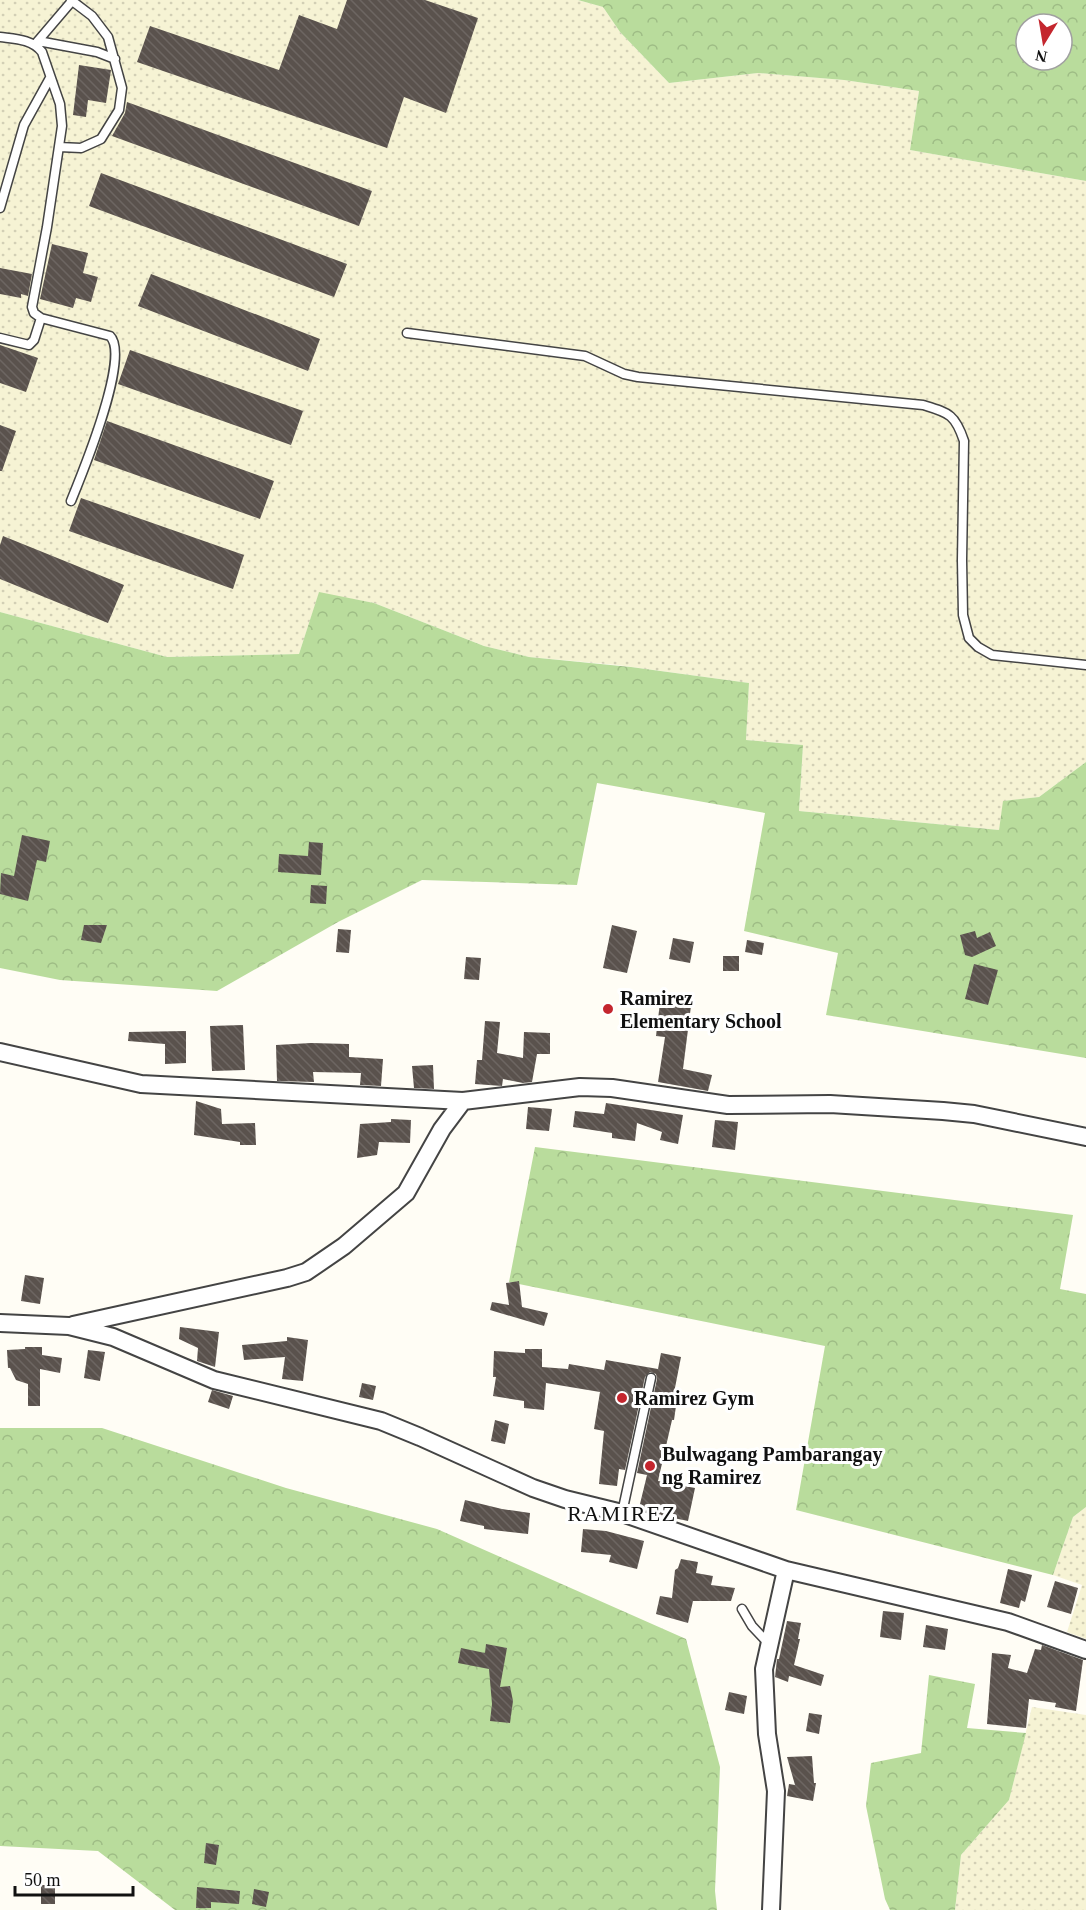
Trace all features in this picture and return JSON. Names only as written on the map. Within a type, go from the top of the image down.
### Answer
[{"type":"street","points":[[0,1052],[141,1084],[464,1101],[580,1087],[602,1087],[728,1105],[830,1104],[963,1113],[1086,1137]]},
{"type":"street","points":[[69,1326],[306,1272],[344,1246],[406,1193],[442,1129],[464,1101]]},
{"type":"street","points":[[0,1323],[69,1326],[113,1337],[214,1380],[381,1421],[532,1488],[565,1499],[622,1513],[786,1570],[1008,1622],[1086,1650]]},
{"type":"street","points":[[771,1910],[776,1791],[768,1734],[764,1669],[786,1570]]},
{"type":"lane","points":[[36,43],[71,1],[92,16],[108,37],[122,88],[119,110],[101,139],[81,148],[59,147]]},
{"type":"lane","points":[[0,37],[97,52],[115,59]]},
{"type":"lane","points":[[36,43],[42,52],[61,113],[59,147],[32,307],[34,313],[41,318],[110,336],[115,345],[116,360],[108,393],[91,452],[71,501]]},
{"type":"lane","points":[[0,208],[24,125],[50,78]]},
{"type":"lane","points":[[0,338],[29,345],[34,340],[41,318]]},
{"type":"lane","points":[[407,333],[585,356],[624,374],[638,377],[923,405],[947,412],[958,423],[964,441],[963,615],[969,638],[978,647],[992,655],[1086,665]]},
{"type":"lane","points":[[622,1513],[651,1378]]},
{"type":"lane","points":[[742,1609],[752,1626],[770,1644]]},
{"type":"shaded area","points":[[0,0],[578,0],[603,7],[620,32],[669,83],[758,73],[844,80],[919,91],[910,150],[1086,181],[1086,762],[1039,797],[1004,801],[999,830],[799,811],[803,745],[746,740],[749,683],[617,665],[529,657],[484,646],[374,603],[319,593],[299,654],[167,657],[0,612]]},
{"type":"shaded area","points":[[1086,1507],[1086,1639],[1067,1632],[1082,1585],[1053,1575],[1073,1517]]},
{"type":"shaded area","points":[[1032,1707],[1086,1715],[1086,1910],[955,1910],[961,1855],[1009,1800]]},
{"type":"green space","points":[[578,0],[1086,0],[1086,181],[910,150],[919,91],[844,80],[758,73],[669,83],[620,32],[603,7]]},
{"type":"green space","points":[[319,592],[374,603],[484,646],[529,657],[631,667],[749,683],[746,740],[803,745],[799,811],[999,830],[1003,801],[1039,797],[1086,762],[1086,1058],[826,1015],[838,953],[744,931],[765,813],[597,783],[577,885],[422,880],[338,922],[217,991],[60,980],[0,968],[0,612],[167,657],[299,654]]},
{"type":"green space","points":[[535,1147],[1073,1215],[1060,1289],[1086,1294],[1086,1507],[1073,1517],[1053,1575],[796,1510],[825,1346],[509,1282]]},
{"type":"green space","points":[[0,1428],[102,1428],[286,1488],[437,1529],[686,1639],[720,1767],[715,1891],[717,1910],[175,1910],[98,1851],[0,1846]]},
{"type":"green space","points":[[929,1675],[975,1684],[967,1728],[1026,1733],[1009,1800],[961,1855],[955,1910],[890,1910],[885,1899],[866,1806],[871,1763],[921,1753]]},
{"type":"building","points":[[347,0],[425,0],[478,18],[446,113],[404,97],[387,148],[137,62],[150,26],[279,70],[299,15],[337,29]]},
{"type":"building","points":[[79,65],[111,70],[106,103],[88,100],[86,117],[73,115]]},
{"type":"building","points":[[127,102],[372,191],[359,226],[112,136],[125,113]]},
{"type":"building","points":[[101,173],[347,264],[334,297],[89,206]]},
{"type":"building","points":[[52,244],[88,253],[83,273],[98,277],[91,302],[76,298],[73,308],[40,299]]},
{"type":"building","points":[[0,268],[32,274],[28,296],[21,294],[21,298],[0,294]]},
{"type":"building","points":[[151,274],[320,339],[308,371],[138,306]]},
{"type":"building","points":[[0,345],[38,358],[26,392],[0,383]]},
{"type":"building","points":[[130,350],[303,411],[291,445],[118,384]]},
{"type":"building","points":[[107,421],[274,481],[260,519],[94,460]]},
{"type":"building","points":[[0,425],[16,431],[2,471],[0,471]]},
{"type":"building","points":[[81,498],[244,555],[233,589],[69,531]]},
{"type":"building","points":[[3,536],[124,585],[108,623],[0,579],[0,545]]},
{"type":"building","points":[[22,835],[50,841],[46,862],[37,860],[28,901],[0,894],[1,873],[14,876]]},
{"type":"building","points":[[309,842],[323,843],[321,875],[278,872],[279,854],[308,856]]},
{"type":"building","points":[[311,885],[327,886],[326,904],[310,903]]},
{"type":"building","points":[[84,925],[107,925],[101,943],[81,940]]},
{"type":"building","points":[[612,925],[637,931],[627,973],[603,968]]},
{"type":"building","points":[[338,929],[351,930],[349,953],[336,952]]},
{"type":"building","points":[[975,931],[977,938],[990,932],[996,946],[972,957],[965,955],[960,935]]},
{"type":"building","points":[[673,938],[694,942],[690,963],[669,959]]},
{"type":"building","points":[[747,940],[764,943],[762,955],[745,952]]},
{"type":"building","points":[[723,956],[739,956],[739,971],[723,971]]},
{"type":"building","points":[[466,957],[481,958],[479,980],[464,979]]},
{"type":"building","points":[[974,964],[998,970],[988,1005],[965,999]]},
{"type":"building","points":[[661,994],[692,998],[683,1069],[712,1075],[708,1091],[658,1082],[665,1037],[656,1036]]},
{"type":"building","points":[[485,1021],[500,1022],[497,1053],[523,1058],[524,1032],[550,1033],[550,1054],[537,1054],[532,1082],[523,1083],[503,1079],[502,1086],[475,1084],[477,1060],[482,1060]]},
{"type":"building","points":[[243,1025],[245,1070],[212,1071],[210,1026]]},
{"type":"building","points":[[186,1031],[186,1063],[165,1064],[165,1044],[128,1041],[129,1032]]},
{"type":"building","points":[[349,1044],[349,1057],[383,1059],[381,1086],[360,1085],[361,1073],[313,1072],[314,1082],[277,1081],[276,1045]]},
{"type":"building","points":[[433,1065],[434,1089],[414,1088],[412,1066]]},
{"type":"building","points":[[196,1101],[221,1109],[222,1124],[255,1123],[256,1145],[240,1145],[240,1142],[194,1135]]},
{"type":"building","points":[[606,1103],[683,1115],[678,1144],[660,1140],[662,1132],[637,1123],[635,1141],[612,1138],[612,1133],[573,1127],[575,1111],[604,1114]]},
{"type":"building","points":[[528,1107],[552,1109],[549,1131],[526,1129]]},
{"type":"building","points":[[391,1119],[411,1120],[410,1143],[379,1142],[377,1155],[357,1158],[360,1124],[391,1122]]},
{"type":"building","points":[[715,1120],[738,1122],[735,1150],[712,1147]]},
{"type":"building","points":[[25,1275],[44,1278],[40,1304],[21,1301]]},
{"type":"building","points":[[519,1281],[522,1307],[548,1313],[544,1326],[490,1310],[492,1302],[509,1305],[506,1283]]},
{"type":"building","points":[[180,1327],[219,1332],[215,1367],[197,1361],[198,1348],[179,1339]]},
{"type":"building","points":[[287,1337],[308,1340],[303,1381],[282,1379],[285,1357],[244,1360],[242,1345],[287,1341]]},
{"type":"building","points":[[25,1347],[42,1347],[42,1355],[62,1358],[60,1373],[40,1369],[40,1406],[28,1406],[28,1384],[16,1380],[8,1368],[7,1350],[25,1349]]},
{"type":"building","points":[[525,1349],[542,1349],[542,1367],[568,1369],[569,1364],[604,1370],[606,1360],[658,1369],[661,1353],[681,1357],[673,1398],[677,1399],[674,1420],[672,1420],[658,1481],[695,1488],[688,1521],[639,1508],[647,1475],[637,1473],[657,1379],[656,1374],[650,1372],[645,1377],[625,1470],[619,1469],[617,1486],[599,1484],[604,1431],[594,1429],[600,1392],[546,1383],[544,1410],[524,1408],[524,1401],[493,1396],[496,1377],[493,1377],[494,1351],[525,1353]]},
{"type":"building","points":[[88,1350],[105,1352],[100,1381],[84,1378]]},
{"type":"building","points":[[362,1383],[376,1386],[373,1400],[359,1397]]},
{"type":"building","points":[[212,1390],[233,1396],[229,1409],[208,1402]]},
{"type":"building","points":[[495,1420],[509,1424],[505,1444],[491,1441]]},
{"type":"building","points":[[465,1500],[530,1513],[528,1534],[484,1529],[484,1526],[460,1521]]},
{"type":"building","points":[[583,1529],[606,1531],[644,1541],[637,1569],[609,1562],[611,1555],[581,1552]]},
{"type":"building","points":[[681,1559],[698,1562],[696,1573],[713,1576],[711,1585],[735,1588],[731,1601],[693,1601],[688,1623],[656,1614],[660,1596],[672,1598],[675,1570]]},
{"type":"building","points":[[1008,1569],[1032,1575],[1025,1602],[1021,1600],[1019,1608],[1000,1603]]},
{"type":"building","points":[[1055,1581],[1078,1588],[1071,1614],[1047,1607]]},
{"type":"building","points":[[883,1611],[904,1613],[901,1640],[880,1637]]},
{"type":"building","points":[[787,1621],[801,1623],[794,1665],[824,1675],[821,1686],[789,1676],[788,1682],[775,1677],[777,1659],[779,1659]]},
{"type":"building","points":[[926,1625],[948,1629],[945,1650],[923,1647]]},
{"type":"building","points":[[486,1644],[507,1648],[500,1687],[510,1686],[513,1701],[510,1723],[490,1721],[492,1704],[489,1669],[458,1663],[461,1648],[485,1653]]},
{"type":"building","points":[[1042,1645],[1083,1660],[1076,1711],[1055,1707],[1056,1703],[1029,1699],[1026,1728],[987,1724],[992,1653],[1011,1655],[1008,1668],[1027,1673],[1035,1649],[1041,1650]]},
{"type":"building","points":[[729,1692],[747,1696],[744,1714],[725,1710]]},
{"type":"building","points":[[809,1713],[822,1715],[819,1734],[806,1731]]},
{"type":"building","points":[[812,1756],[814,1783],[816,1783],[813,1801],[787,1796],[789,1784],[795,1785],[787,1757]]},
{"type":"building","points":[[206,1843],[219,1845],[216,1865],[204,1863]]},
{"type":"building","points":[[41,1885],[55,1885],[55,1904],[41,1904]]},
{"type":"building","points":[[197,1887],[240,1891],[239,1904],[211,1902],[211,1908],[196,1908]]},
{"type":"building","points":[[254,1889],[269,1892],[266,1907],[252,1904]]},
{"type":"place","name":"Ramirez Elementary School","points":[[608,1009]]},
{"type":"place","name":"Ramirez Gym","points":[[622,1398]]},
{"type":"place","name":"Bulwagang Pambarangay ng Ramirez","points":[[650,1466]]},
{"type":"district","name":"RAMIREZ","points":[[622,1513]]}]
